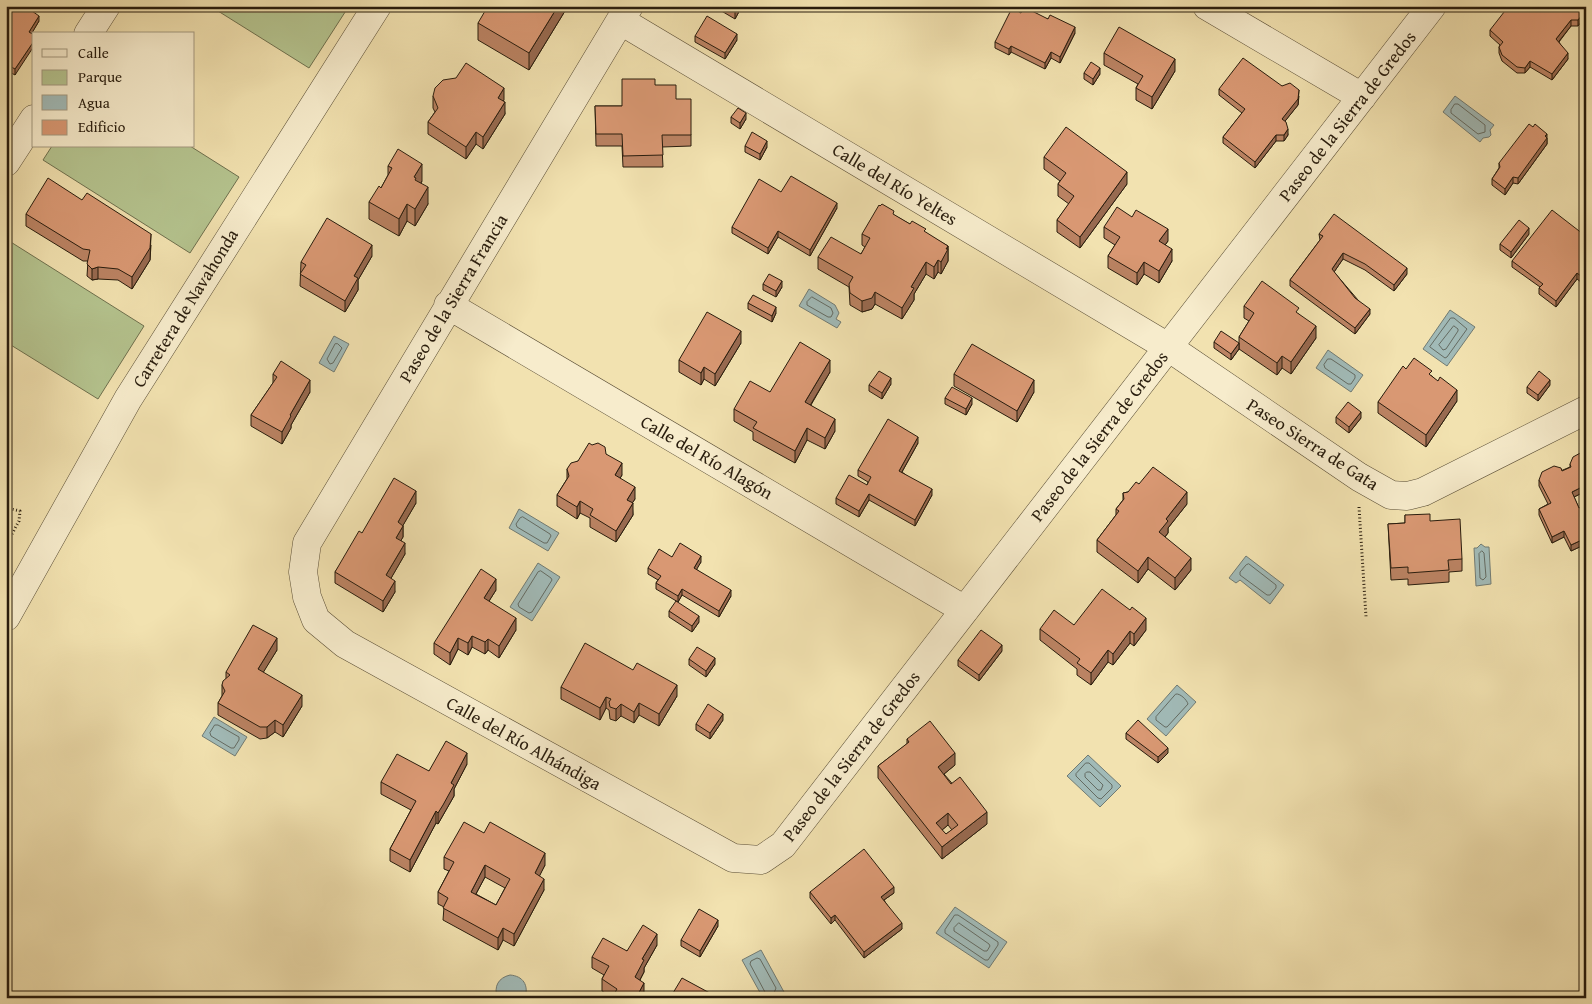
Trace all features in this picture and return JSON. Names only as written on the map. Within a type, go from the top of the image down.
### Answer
[{"type":"street","name":"Carretera de Navahonda","points":[[6,617],[128,399],[377,6]]},
{"type":"street","points":[[1207,6],[1362,97]]},
{"type":"street","name":"Paseo de la Sierra de Gredos","points":[[761,860],[783,845],[1432,6]]},
{"type":"street","name":"Paseo de la Sierra Francia","points":[[307,597],[303,572],[307,543],[448,305],[625,13]]},
{"type":"street","name":"Calle del Río Yeltes","points":[[625,13],[1168,347]]},
{"type":"street","points":[[6,162],[32,122]]},
{"type":"street","name":"Calle del Río Alagón","points":[[448,305],[965,610]]},
{"type":"street","name":"Paseo Sierra de Gata","points":[[1168,347],[1359,477],[1391,495],[1408,496],[1423,492],[1582,409]]},
{"type":"street","name":"Calle del Río Alhándiga","points":[[307,597],[316,620],[345,644],[733,858],[761,860]]},
{"type":"path","points":[[1359,505],[1366,617]]},
{"type":"path","points":[[6,511],[11,509],[20,511],[19,521],[6,545]]},
{"type":"green space","points":[[210,6],[349,6],[309,68]]},
{"type":"green space","points":[[51,148],[193,148],[239,177],[190,253],[43,160]]},
{"type":"green space","points":[[6,239],[144,326],[98,399],[6,342]]},
{"type":"water","points":[[1455,96],[1494,125],[1490,130],[1491,135],[1489,137],[1483,138],[1480,142],[1443,112]]},
{"type":"water","points":[[809,289],[835,305],[839,313],[836,319],[841,322],[837,328],[799,306]]},
{"type":"water","points":[[1450,310],[1475,327],[1447,366],[1423,349]]},
{"type":"water","points":[[334,336],[349,344],[334,372],[319,363]]},
{"type":"water","points":[[1328,350],[1363,375],[1351,392],[1316,368]]},
{"type":"water","points":[[519,509],[559,533],[548,551],[509,528]]},
{"type":"water","points":[[1481,544],[1489,547],[1491,584],[1476,586],[1474,548]]},
{"type":"water","points":[[1246,556],[1284,585],[1270,604],[1240,580],[1236,583],[1229,578]]},
{"type":"water","points":[[538,563],[560,577],[532,621],[510,607]]},
{"type":"water","points":[[1177,685],[1196,702],[1166,736],[1147,719]]},
{"type":"water","points":[[214,717],[247,737],[235,756],[202,736]]},
{"type":"water","points":[[1088,755],[1121,786],[1100,807],[1067,776]]},
{"type":"water","points":[[955,907],[1007,942],[989,968],[936,933]]},
{"type":"water","points":[[761,950],[784,992],[774,998],[763,998],[742,960]]},
{"type":"water","points":[[510,975],[522,979],[524,982],[526,989],[525,998],[497,998],[496,990],[498,983],[502,978]]},
{"type":"building","points":[[6,6],[25,6],[39,16],[29,32],[32,34],[32,44],[15,69],[6,64]]},
{"type":"building","points":[[488,6],[558,6],[529,53],[478,23]]},
{"type":"building","points":[[1519,6],[1584,6],[1586,10],[1578,20],[1571,20],[1556,39],[1568,53],[1552,74],[1530,61],[1525,68],[1517,67],[1502,55],[1499,47],[1503,42],[1490,30],[1508,7],[1515,11]]},
{"type":"building","points":[[1024,7],[1048,19],[1050,15],[1075,27],[1060,57],[1051,52],[1045,63],[1011,46],[1009,49],[995,42],[1012,8],[1021,13]]},
{"type":"building","points":[[707,16],[737,34],[725,53],[695,36]]},
{"type":"building","points":[[1119,27],[1175,59],[1152,97],[1136,88],[1143,76],[1104,53]]},
{"type":"building","points":[[1243,58],[1282,86],[1290,83],[1299,90],[1298,99],[1282,119],[1286,122],[1288,129],[1284,135],[1276,135],[1255,162],[1223,137],[1245,109],[1219,89]]},
{"type":"building","points":[[1091,62],[1100,68],[1093,79],[1084,73]]},
{"type":"building","points":[[466,63],[504,88],[498,98],[505,102],[483,137],[476,132],[466,147],[428,122],[438,108],[433,96],[435,88],[443,80],[456,78]]},
{"type":"building","points":[[622,79],[655,79],[655,85],[676,85],[676,99],[691,99],[691,135],[662,135],[663,155],[623,156],[622,134],[596,134],[595,106],[622,106]]},
{"type":"building","points":[[738,108],[746,113],[740,123],[731,117]]},
{"type":"building","points":[[1529,124],[1533,127],[1535,124],[1547,134],[1545,136],[1547,138],[1518,178],[1513,177],[1505,189],[1492,179],[1500,167],[1499,163]]},
{"type":"building","points":[[1066,127],[1127,172],[1080,237],[1057,220],[1074,196],[1058,184],[1066,173],[1044,157]]},
{"type":"building","points":[[752,132],[767,141],[760,154],[745,146]]},
{"type":"building","points":[[398,149],[422,164],[414,177],[416,178],[415,180],[428,187],[415,209],[407,204],[399,219],[369,202],[379,186],[381,188],[392,168],[388,166]]},
{"type":"building","points":[[791,176],[837,203],[810,250],[778,231],[768,248],[732,227],[759,179],[781,192]]},
{"type":"building","points":[[48,178],[82,200],[87,193],[151,234],[150,248],[132,277],[118,269],[98,267],[92,269],[87,264],[90,250],[83,249],[26,214]]},
{"type":"building","points":[[882,204],[894,211],[893,214],[910,224],[912,221],[926,229],[924,231],[948,246],[941,262],[938,260],[934,267],[926,262],[911,287],[914,288],[902,308],[875,292],[872,298],[862,301],[850,293],[849,284],[853,277],[818,257],[831,237],[861,254],[870,238],[862,234],[879,205]]},
{"type":"building","points":[[1117,207],[1132,217],[1136,210],[1168,229],[1159,241],[1172,249],[1159,271],[1144,262],[1137,273],[1108,256],[1120,237],[1104,227]]},
{"type":"building","points":[[1552,210],[1583,234],[1586,230],[1586,280],[1577,273],[1556,301],[1539,288],[1543,284],[1512,261]]},
{"type":"building","points":[[1334,214],[1407,268],[1394,285],[1365,264],[1343,253],[1332,269],[1355,298],[1370,309],[1355,328],[1290,280],[1323,236],[1319,234]]},
{"type":"building","points":[[327,218],[372,245],[354,276],[358,278],[345,301],[300,274],[306,265],[301,262]]},
{"type":"building","points":[[1519,220],[1529,228],[1511,252],[1500,244]]},
{"type":"building","points":[[769,274],[782,281],[776,291],[763,284]]},
{"type":"building","points":[[1262,281],[1299,308],[1296,312],[1316,326],[1291,362],[1282,356],[1277,363],[1239,337],[1254,313],[1244,306]]},
{"type":"building","points":[[753,295],[776,307],[772,316],[748,303]]},
{"type":"building","points":[[707,312],[741,331],[715,374],[704,367],[701,373],[679,360]]},
{"type":"building","points":[[1221,331],[1239,343],[1231,354],[1214,342]]},
{"type":"building","points":[[800,342],[830,360],[805,402],[835,419],[825,438],[807,428],[795,451],[753,428],[757,422],[734,409],[750,381],[770,392]]},
{"type":"building","points":[[972,344],[1034,380],[1017,411],[954,374]]},
{"type":"building","points":[[1414,358],[1432,371],[1429,374],[1438,381],[1440,377],[1457,390],[1426,435],[1378,402],[1403,366],[1406,369]]},
{"type":"building","points":[[281,361],[310,380],[282,432],[251,415],[277,377],[273,374]]},
{"type":"building","points":[[879,371],[891,378],[882,393],[869,385]]},
{"type":"building","points":[[1539,371],[1550,380],[1538,395],[1527,387]]},
{"type":"building","points":[[952,387],[972,398],[966,409],[945,398]]},
{"type":"building","points":[[1348,402],[1361,412],[1349,427],[1336,417]]},
{"type":"building","points":[[888,419],[918,437],[899,471],[932,489],[915,520],[869,494],[859,511],[836,498],[849,475],[867,485],[871,477],[858,470]]},
{"type":"building","points":[[589,443],[592,445],[598,443],[605,447],[606,454],[622,463],[615,475],[635,487],[627,500],[633,503],[616,531],[590,515],[593,509],[580,501],[577,507],[557,495],[569,476],[567,469],[571,463],[578,461]]},
{"type":"building","points":[[1584,451],[1586,452],[1586,494],[1582,487],[1572,492],[1579,508],[1586,506],[1586,538],[1571,545],[1564,531],[1552,537],[1539,509],[1551,503],[1539,480],[1542,472],[1554,466],[1561,468],[1562,471],[1571,467],[1570,464],[1573,457]]},
{"type":"building","points":[[1153,467],[1187,492],[1166,519],[1168,521],[1159,532],[1191,558],[1175,578],[1148,557],[1138,571],[1097,540],[1119,511],[1116,509],[1124,499],[1123,493],[1128,492],[1136,482],[1139,484]]},
{"type":"building","points":[[394,478],[416,491],[398,522],[403,526],[396,538],[405,543],[386,575],[395,581],[383,601],[335,572],[359,531],[362,533]]},
{"type":"building","points":[[1430,514],[1430,521],[1460,519],[1462,559],[1448,560],[1449,570],[1408,573],[1408,567],[1391,568],[1388,524],[1405,523],[1405,515]]},
{"type":"building","points":[[680,543],[701,556],[694,568],[731,590],[719,611],[682,589],[678,596],[656,583],[661,576],[648,568],[659,549],[672,557]]},
{"type":"building","points":[[481,569],[496,579],[484,598],[516,618],[499,646],[488,639],[485,642],[472,636],[468,643],[458,638],[450,653],[434,643]]},
{"type":"building","points":[[1102,589],[1130,610],[1132,607],[1146,618],[1134,634],[1130,631],[1113,654],[1108,650],[1091,673],[1077,663],[1080,659],[1040,629],[1054,610],[1074,625]]},
{"type":"building","points":[[676,601],[699,616],[692,626],[669,611]]},
{"type":"building","points":[[253,625],[277,638],[258,669],[302,695],[283,725],[275,720],[267,727],[260,727],[218,703],[225,691],[222,685],[223,681],[230,675],[226,672]]},
{"type":"building","points":[[981,630],[1002,645],[979,675],[958,660]]},
{"type":"building","points":[[585,643],[633,670],[637,663],[677,685],[659,714],[639,703],[634,712],[621,704],[616,709],[610,707],[609,702],[611,699],[606,697],[600,708],[561,687]]},
{"type":"building","points":[[697,647],[715,658],[706,671],[689,659]]},
{"type":"building","points":[[708,704],[723,714],[710,733],[696,724]]},
{"type":"building","points":[[1138,720],[1168,748],[1158,757],[1126,733]]},
{"type":"building","points":[[930,721],[955,753],[938,767],[951,784],[960,777],[987,812],[942,847],[878,766],[909,742],[907,739]],"holes":[[[948,813],[958,825],[946,834],[936,823]]]},
{"type":"building","points":[[446,741],[467,753],[451,783],[454,785],[438,813],[436,811],[410,860],[390,849],[416,801],[381,782],[397,754],[429,771]]},
{"type":"building","points":[[464,822],[484,833],[490,822],[545,853],[535,873],[544,879],[514,934],[503,928],[498,938],[443,908],[448,898],[438,892],[454,862],[444,857]],"holes":[[[485,865],[510,879],[496,905],[471,892]]]},
{"type":"building","points":[[864,849],[894,887],[881,897],[902,923],[864,952],[835,915],[831,918],[810,892]]},
{"type":"building","points":[[699,909],[718,920],[700,951],[681,940]]},
{"type":"building","points":[[643,925],[657,934],[642,959],[644,960],[635,977],[644,983],[636,998],[612,998],[617,989],[602,979],[609,966],[592,957],[603,938],[627,951]]},
{"type":"building","points":[[682,978],[719,998],[670,998]]}]
